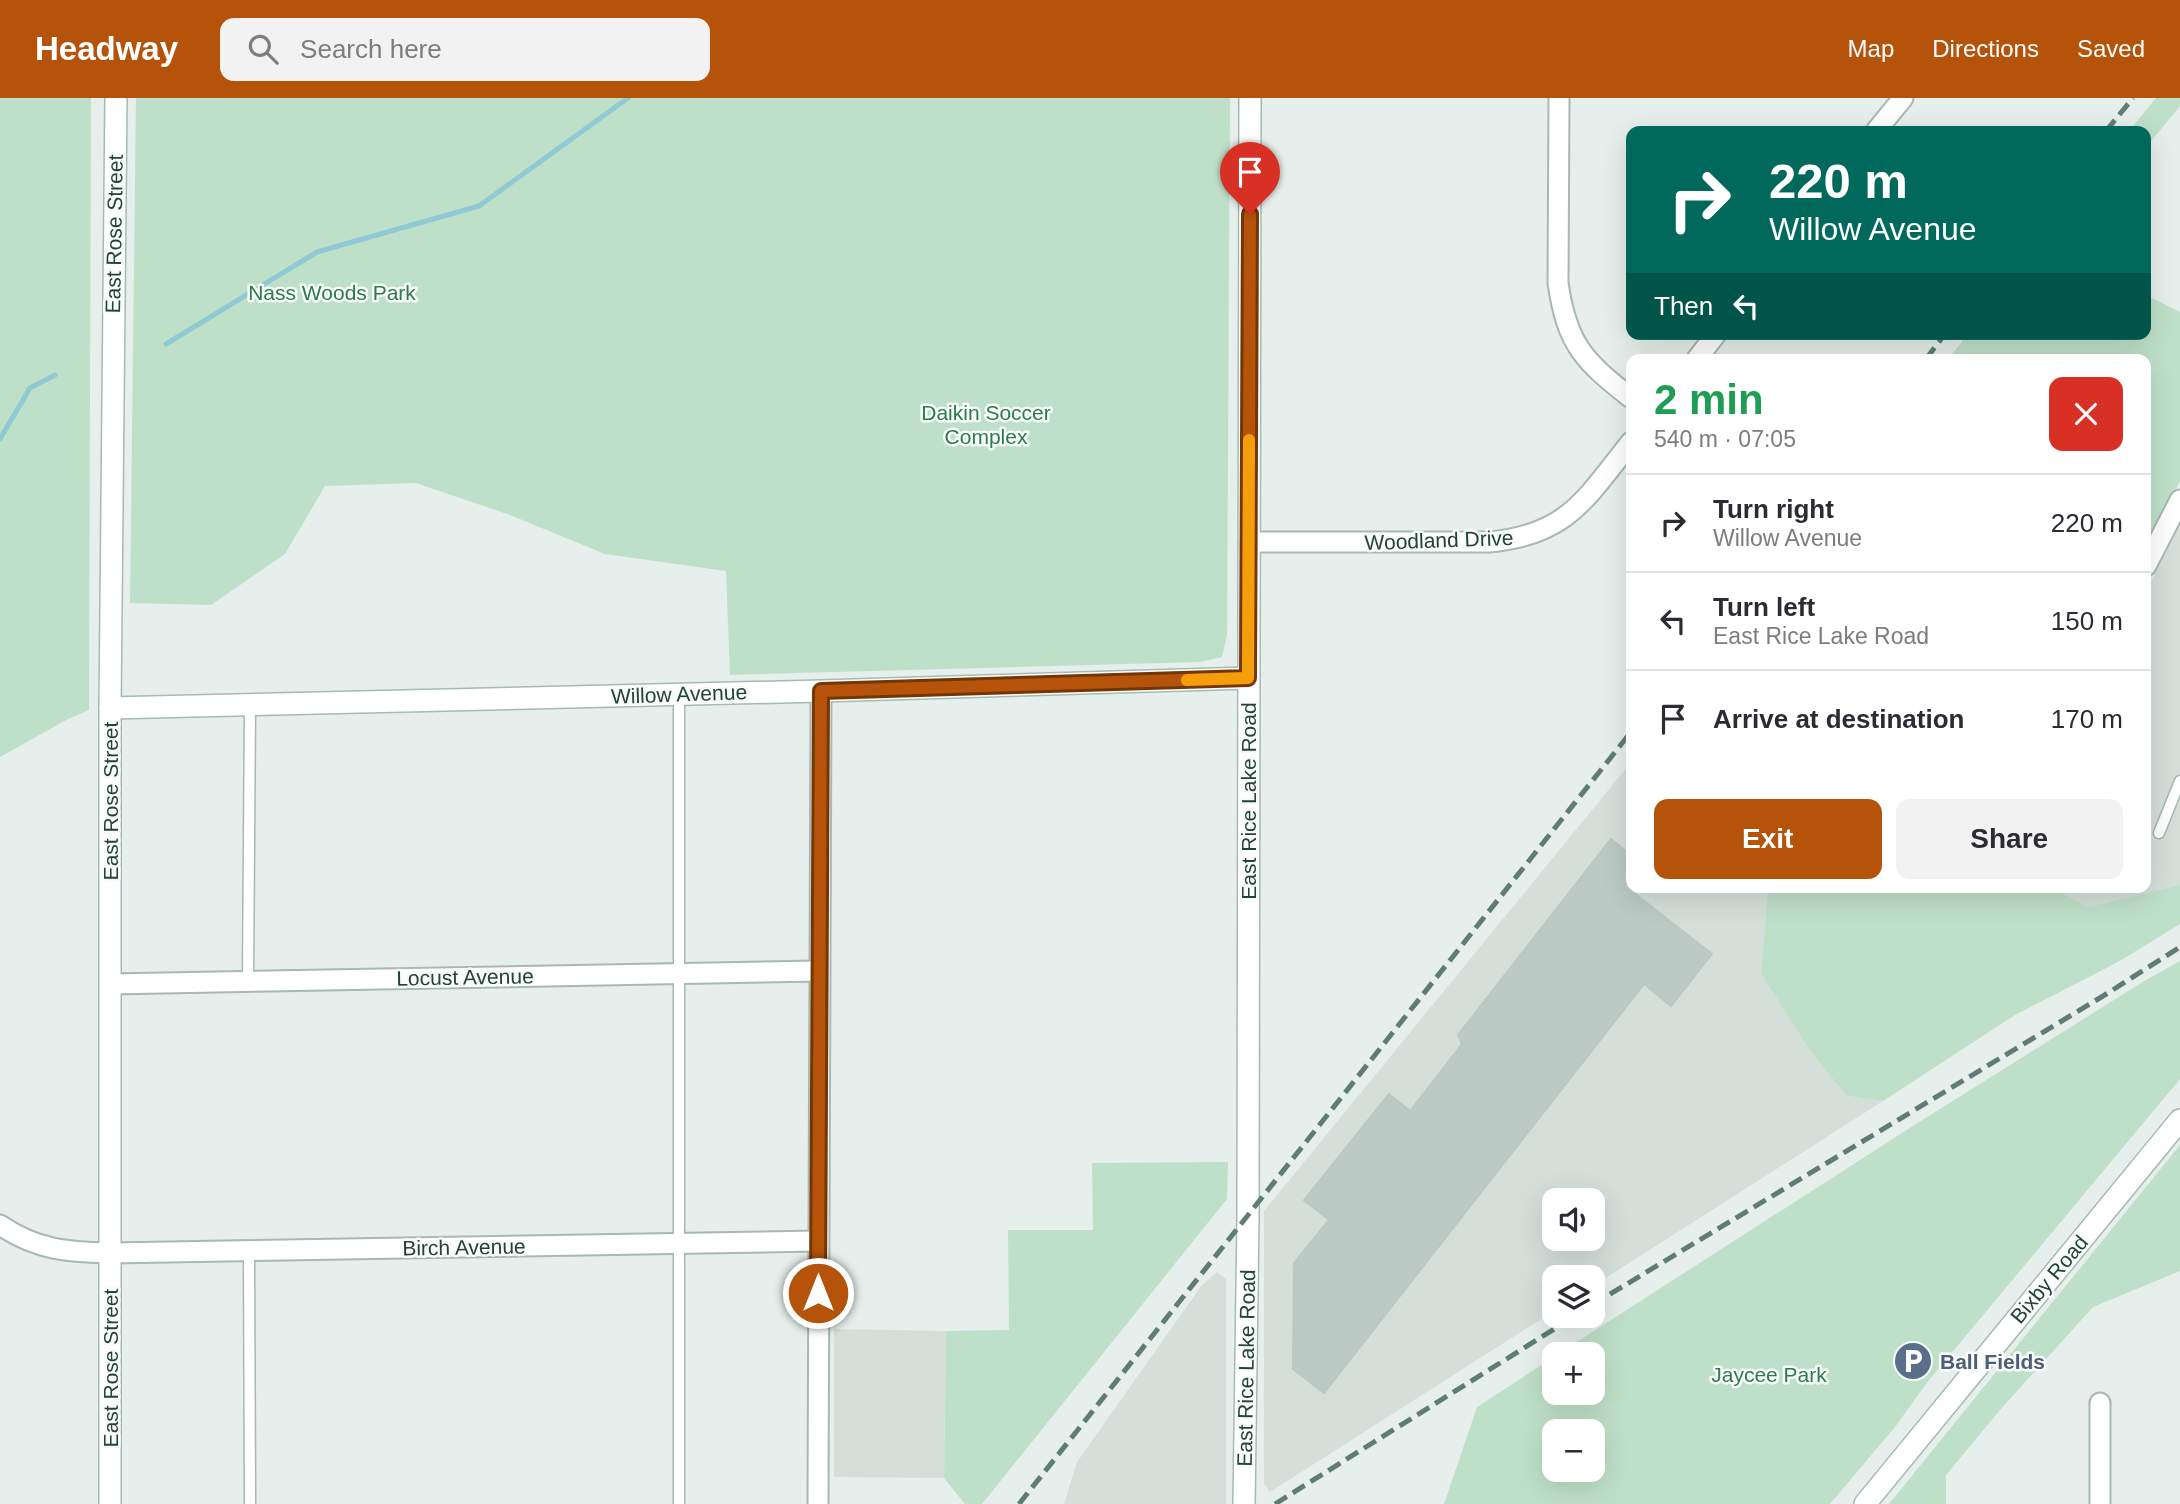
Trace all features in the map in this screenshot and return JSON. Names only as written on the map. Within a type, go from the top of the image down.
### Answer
[{"type":"street","name":"East Rose Street","points":[[110,1504],[110,708],[116,98]]},
{"type":"street","name":"East Rice Lake Road","points":[[1244,1504],[1248,1216],[1250,98]]},
{"type":"street","points":[[1559,98],[1558,283],[1562,310],[1579,350],[1596,370],[1626,394]]},
{"type":"street","points":[[1880,126],[1903,98]]},
{"type":"street","points":[[1701,354],[1711,340]]},
{"type":"street","name":"Woodland Drive","points":[[1249,542],[1516,540],[1537,533],[1574,510],[1626,448]]},
{"type":"street","points":[[2151,556],[2180,500]]},
{"type":"street","name":"Willow Avenue","points":[[110,708],[1248,678]]},
{"type":"street","points":[[818,1504],[821,691]]},
{"type":"street","name":"Locust Avenue","points":[[110,984],[819,971]]},
{"type":"street","name":"Bixby Road","points":[[1865,1504],[2180,1120]]},
{"type":"street","name":"Birch Avenue","points":[[0,1225],[16,1236],[41,1247],[68,1252],[110,1254],[818,1241]]},
{"type":"street","points":[[2100,1403],[2100,1504]]},
{"type":"lane","points":[[679,695],[679,1504]]},
{"type":"lane","points":[[248,981],[250,705]]},
{"type":"lane","points":[[2159,833],[2180,781]]},
{"type":"lane","points":[[249,1251],[250,1504]]},
{"type":"shaded area","points":[[2180,525],[2180,885],[2151,892],[2151,582]]},
{"type":"shaded area","points":[[1626,768],[1626,893],[1768,893],[1761,973],[1847,1096],[1883,1101],[1605,1278],[1605,1265],[1542,1265],[1542,1319],[1270,1492],[1264,1484],[1264,1211]]},
{"type":"shaded area","points":[[2063,893],[2147,893],[2088,907]]},
{"type":"shaded area","points":[[1217,1272],[1226,1279],[1226,1504],[1064,1504],[1077,1462],[1202,1285]]},
{"type":"shaded area","points":[[834,1329],[946,1331],[944,1478],[834,1477]]},
{"type":"green space","points":[[0,98],[91,98],[89,710],[0,757]]},
{"type":"green space","points":[[136,98],[1230,98],[1227,635],[1222,657],[1200,662],[730,675],[726,571],[605,554],[510,515],[416,483],[325,486],[285,554],[211,605],[130,603]]},
{"type":"green space","points":[[2156,98],[2180,98],[2180,106],[2151,141],[2151,126],[2133,126]]},
{"type":"green space","points":[[2151,298],[2180,312],[2180,481],[2151,536],[2151,354],[1952,354],[1963,340],[2151,340]]},
{"type":"green space","points":[[2180,885],[2180,924],[2118,962],[2015,1015],[1883,1101],[1847,1096],[1809,1049],[1761,973],[1768,893],[2063,893],[2088,907]]},
{"type":"green space","name":"Jaycee Park","points":[[2180,961],[2180,1079],[1929,1380],[1895,1427],[1830,1504],[1444,1504],[1477,1407],[1542,1365],[1542,1405],[1605,1405],[1605,1342],[1577,1342],[1598,1328],[1605,1328],[1605,1324],[1916,1124]]},
{"type":"green space","points":[[2180,1145],[2180,1271],[2093,1307],[2000,1410],[1946,1475],[1946,1504],[1889,1504]]},
{"type":"green space","points":[[1228,1162],[1227,1199],[982,1504],[965,1504],[944,1478],[946,1331],[1009,1330],[1008,1230],[1093,1230],[1092,1163]]},
{"type":"building","points":[[1611,839],[1626,851],[1626,893],[1634,893],[1712,954],[1671,1006],[1644,984],[1324,1393],[1293,1369],[1294,1263],[1329,1220],[1304,1200],[1389,1094],[1410,1111],[1462,1044],[1458,1035]]},
{"type":"waterway","points":[[166,344],[317,252],[479,206],[628,98]]},
{"type":"waterway","points":[[0,439],[30,388],[55,375]]},
{"type":"railway","points":[[2110,126],[2133,98]]},
{"type":"railway","points":[[1930,354],[1940,340]]},
{"type":"railway","points":[[1019,1504],[1626,738]]},
{"type":"railway","points":[[1605,1297],[2180,947]]},
{"type":"railway","points":[[1275,1504],[1556,1328]]},
{"type":"slow traffic","points":[[1187,680],[1248,678],[1249,440]]},
{"type":"place","name":"Ball Fields","points":[[1913,1361]]},
{"type":"route","points":[[818,1293],[821,691],[1248,678],[1250,214]]},
{"type":"park label","name":"Nass Woods Park","points":[[332,292]]},
{"type":"park label","name":"Daikin Soccer Complex","points":[[986,424]]}]
